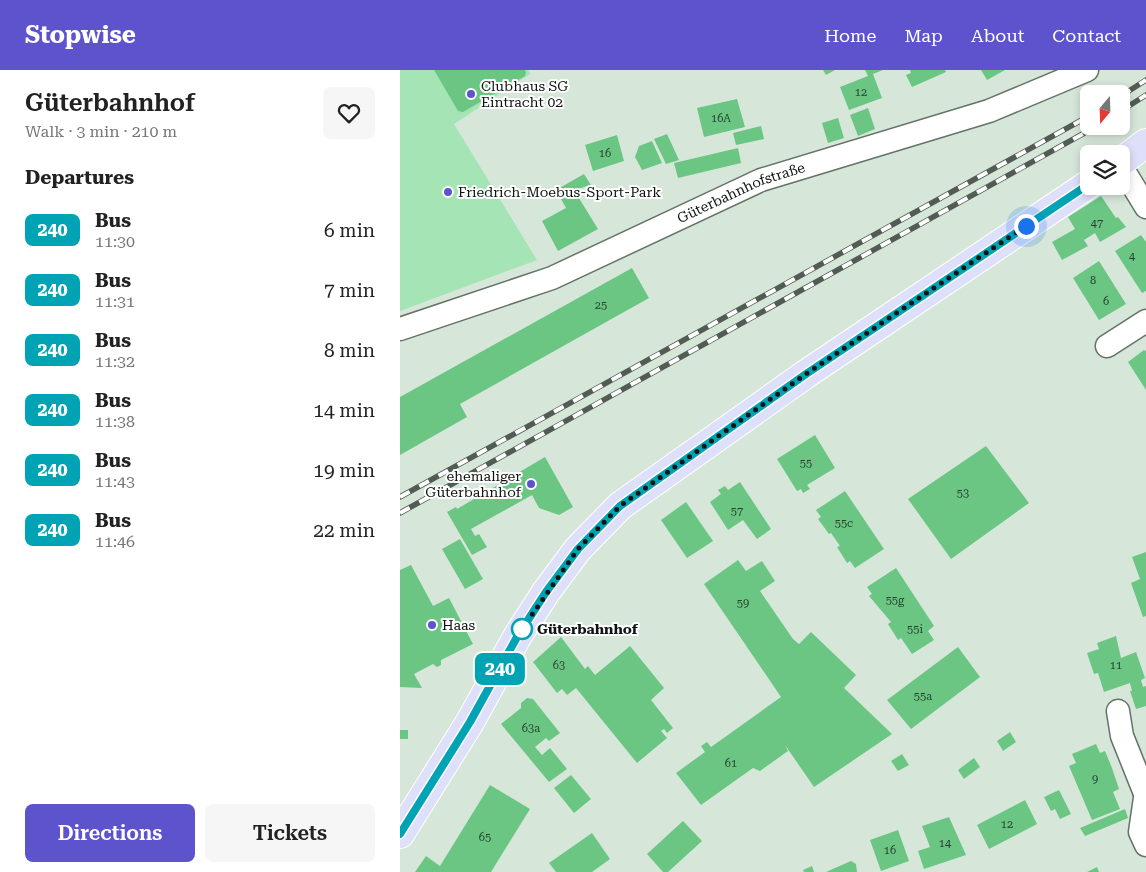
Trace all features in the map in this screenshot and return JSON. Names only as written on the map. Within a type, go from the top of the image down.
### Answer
[{"type":"main road","points":[[1130,155],[1146,143]]},
{"type":"main road","points":[[400,834],[470,722],[517,637],[546,592],[578,549],[620,506],[806,374],[1080,190]]},
{"type":"street","name":"Güterbahnhofstraße","points":[[400,329],[552,278],[761,180],[989,111],[1087,70]]},
{"type":"street","points":[[1130,181],[1146,207]]},
{"type":"street","points":[[1107,346],[1146,321]]},
{"type":"street","points":[[1118,711],[1122,736],[1145,791],[1140,832],[1146,845]]},
{"type":"green space","name":"Friedrich-Moebus-Sport-Park","points":[[400,70],[528,70],[530,74],[454,124],[537,260],[400,311]]},
{"type":"building","name":"Clubhaus SG Eintracht 02","points":[[434,70],[525,70],[526,72],[525,76],[463,112],[458,111]]},
{"type":"building","points":[[823,70],[835,70],[826,75]]},
{"type":"building","points":[[865,70],[883,70],[873,74],[882,98],[849,110],[840,87],[868,76]]},
{"type":"building","points":[[910,70],[945,70],[946,72],[912,87],[906,75],[911,73]]},
{"type":"building","points":[[981,70],[1005,70],[987,80]]},
{"type":"building","points":[[737,99],[745,127],[704,137],[697,108]]},
{"type":"building","points":[[868,108],[875,129],[858,136],[850,115]]},
{"type":"building","points":[[838,118],[844,138],[828,143],[822,123]]},
{"type":"building","points":[[761,126],[764,139],[736,145],[733,133]]},
{"type":"building","points":[[667,134],[679,160],[666,164],[654,139]]},
{"type":"building","points":[[617,135],[624,161],[593,171],[585,145]]},
{"type":"building","points":[[652,141],[662,163],[642,170],[635,157],[639,146]]},
{"type":"building","points":[[738,148],[741,163],[678,178],[674,163]]},
{"type":"building","points":[[584,174],[591,185],[574,190],[598,229],[558,251],[542,221],[566,208],[556,190]]},
{"type":"building","points":[[1101,196],[1116,218],[1118,217],[1126,227],[1100,242],[1095,233],[1084,240],[1088,246],[1062,260],[1052,242],[1075,229],[1068,217]]},
{"type":"building","points":[[1141,235],[1146,242],[1146,291],[1142,293],[1115,251]]},
{"type":"building","points":[[1099,261],[1126,304],[1099,320],[1073,278]]},
{"type":"building","points":[[632,268],[649,298],[460,404],[467,417],[400,455],[400,397]]},
{"type":"building","points":[[1144,350],[1146,351],[1146,390],[1128,362]]},
{"type":"building","points":[[815,435],[835,468],[807,485],[810,489],[803,493],[801,489],[797,491],[777,459]]},
{"type":"building","points":[[986,446],[1029,503],[951,559],[908,499]]},
{"type":"building","name":"ehemaliger Güterbahnhof","points":[[545,457],[573,507],[559,515],[539,508],[532,495],[471,529],[475,536],[479,534],[487,547],[472,555],[447,512],[456,507],[457,509]]},
{"type":"building","points":[[740,482],[771,529],[757,539],[743,520],[728,530],[710,502],[721,494],[718,490],[725,486],[728,490]]},
{"type":"building","points":[[845,491],[884,549],[855,568],[850,561],[847,563],[837,547],[840,546],[818,519],[821,517],[816,510]]},
{"type":"building","points":[[686,502],[713,541],[687,558],[661,520]]},
{"type":"building","points":[[460,539],[483,579],[465,589],[442,549]]},
{"type":"building","points":[[1146,552],[1146,616],[1143,617],[1131,583],[1140,579],[1132,557]]},
{"type":"building","points":[[738,560],[746,571],[762,561],[775,581],[760,591],[793,639],[799,644],[811,632],[856,675],[844,688],[892,734],[814,787],[785,745],[788,751],[760,771],[753,768],[701,805],[676,773],[705,752],[701,746],[707,742],[711,747],[781,697],[704,584]]},
{"type":"building","name":"Haas","points":[[411,565],[433,606],[449,598],[473,644],[441,660],[441,665],[437,667],[433,664],[414,674],[422,688],[400,687],[400,570]]},
{"type":"building","points":[[896,568],[934,626],[928,631],[934,640],[912,654],[901,638],[898,640],[888,624],[891,622],[869,596],[872,594],[867,587]]},
{"type":"building","points":[[1116,636],[1121,658],[1136,652],[1145,678],[1141,680],[1143,687],[1146,686],[1146,706],[1136,709],[1130,691],[1132,691],[1130,683],[1104,692],[1098,673],[1094,674],[1087,653],[1099,649],[1097,643]]},
{"type":"building","points":[[561,637],[585,669],[588,666],[595,675],[630,646],[664,688],[651,700],[673,728],[667,733],[664,729],[661,731],[667,738],[637,763],[576,688],[567,695],[562,689],[557,693],[533,662]]},
{"type":"building","points":[[958,647],[980,677],[911,729],[887,700]]},
{"type":"building","points":[[527,698],[533,699],[560,733],[549,741],[546,738],[535,747],[542,755],[550,748],[567,769],[549,782],[501,724],[521,708],[521,703]]},
{"type":"building","points":[[400,730],[408,730],[408,739],[400,739]]},
{"type":"building","points":[[1010,732],[1016,742],[1003,751],[997,741]]},
{"type":"building","points":[[1096,744],[1100,753],[1105,751],[1112,768],[1119,789],[1113,792],[1120,809],[1092,820],[1069,766],[1076,763],[1072,754]]},
{"type":"building","points":[[902,754],[909,765],[898,771],[891,761]]},
{"type":"building","points":[[974,758],[980,767],[964,779],[958,770]]},
{"type":"building","points":[[571,775],[591,799],[574,813],[554,788]]},
{"type":"building","points":[[490,785],[530,809],[491,872],[415,872],[426,856],[440,866]]},
{"type":"building","points":[[1059,790],[1071,814],[1060,819],[1055,809],[1051,811],[1044,797]]},
{"type":"building","points":[[1025,800],[1037,824],[989,849],[977,825]]},
{"type":"building","points":[[1125,809],[1128,818],[1085,836],[1080,828]]},
{"type":"building","points":[[949,817],[966,855],[924,869],[918,851],[930,847],[922,826]]},
{"type":"building","points":[[683,821],[702,841],[668,872],[663,872],[647,854]]},
{"type":"building","points":[[898,830],[909,861],[881,871],[870,840]]},
{"type":"building","points":[[592,833],[610,859],[592,872],[556,872],[549,863]]},
{"type":"building","points":[[851,861],[856,864],[857,872],[826,872]]},
{"type":"building","points":[[812,866],[814,872],[804,872],[803,870]]},
{"type":"building","points":[[1097,867],[1099,872],[1087,872]]},
{"type":"railway","points":[[1130,90],[1146,80]]},
{"type":"railway","points":[[1130,105],[1146,95]]},
{"type":"railway","points":[[400,497],[1080,121]]},
{"type":"railway","points":[[400,513],[1081,135]]},
{"type":"bus line","name":"240","points":[[400,834],[470,722],[517,637],[546,592],[578,549],[620,506],[806,374],[1080,190]]},
{"type":"place","name":"Clubhaus SG Eintracht 02","points":[[471,94]]},
{"type":"place","name":"Friedrich-Moebus-Sport-Park","points":[[448,192]]},
{"type":"place","name":"ehemaliger Güterbahnhof","points":[[531,484]]},
{"type":"place","name":"Haas","points":[[432,625]]},
{"type":"place","name":"Güterbahnhof","points":[[522,629]]},
{"type":"route","points":[[522,629],[546,592],[578,549],[620,506],[806,374],[1026,226]]}]
